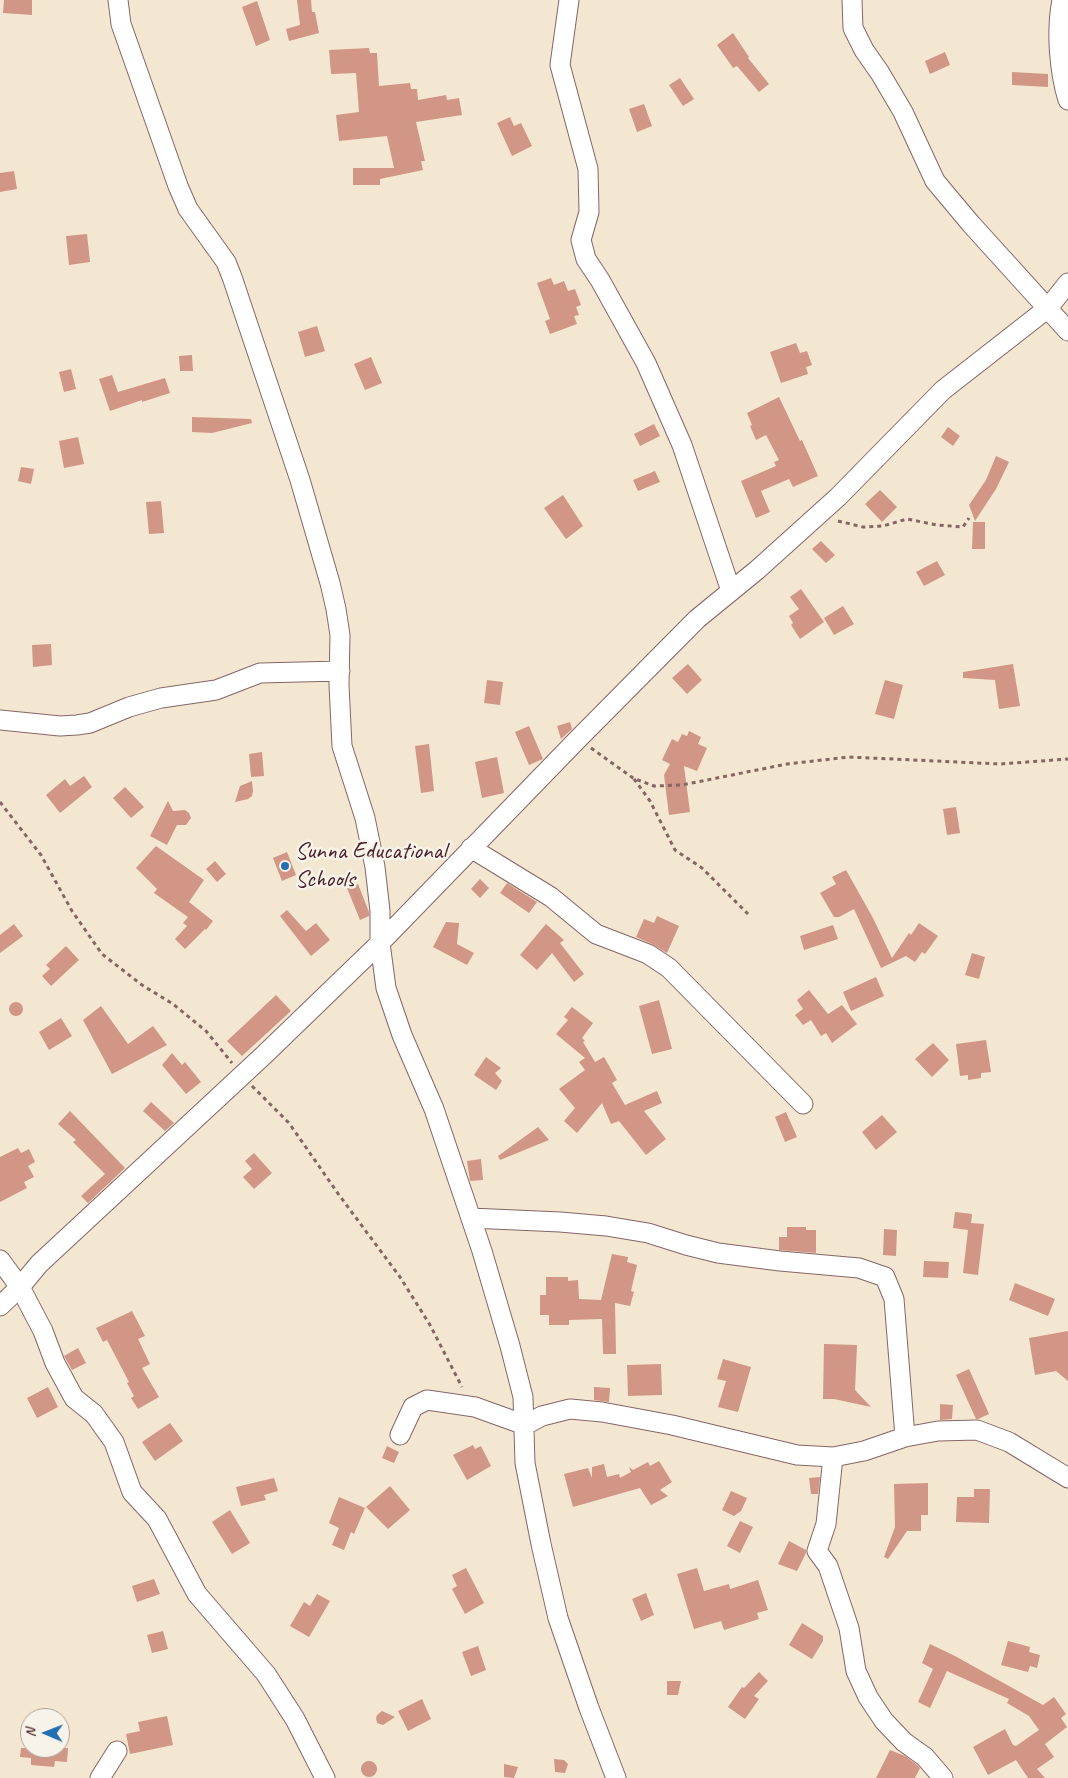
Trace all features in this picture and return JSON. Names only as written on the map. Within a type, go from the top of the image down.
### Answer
[{"type":"street","points":[[118,0],[121,24],[155,117],[167,157],[188,209],[226,262],[232,277],[300,480],[330,583],[340,636],[342,746],[365,818],[376,867],[380,911],[380,943],[386,988],[402,1035],[434,1110],[488,1270],[523,1396],[525,1463],[558,1618],[589,1708],[616,1778]]},
{"type":"street","points":[[569,0],[560,65],[588,169],[589,212],[582,240],[586,259],[600,280],[646,363],[682,445],[731,591]]},
{"type":"street","points":[[852,0],[853,28],[864,50],[903,112],[935,181],[971,224],[1068,331]]},
{"type":"street","points":[[1062,0],[1059,45],[1062,79],[1068,100]]},
{"type":"street","points":[[0,1306],[20,1287],[39,1264],[242,1076],[380,943],[697,619],[838,497],[943,390],[1048,308],[1068,283]]},
{"type":"street","points":[[0,720],[60,726],[77,725],[90,723],[129,707],[160,698],[216,690],[260,674],[340,670]]},
{"type":"street","points":[[471,848],[551,897],[596,934],[648,954],[669,968],[803,1104]]},
{"type":"street","points":[[471,1218],[606,1226],[648,1233],[718,1253],[859,1268],[885,1277],[894,1299],[905,1437]]},
{"type":"street","points":[[0,1260],[20,1287],[43,1331],[55,1363],[74,1398],[94,1414],[114,1442],[132,1492],[157,1519],[197,1594],[266,1674],[295,1719],[325,1778]]},
{"type":"street","points":[[400,1435],[413,1406],[427,1400],[475,1407],[525,1426]]},
{"type":"street","points":[[525,1426],[542,1416],[570,1409],[602,1412],[672,1424],[797,1455],[833,1457],[864,1451],[905,1437],[938,1431],[977,1430],[1009,1442],[1068,1478]]},
{"type":"street","points":[[833,1457],[826,1524],[817,1551],[828,1566],[850,1628],[856,1671],[868,1697],[884,1721],[904,1742],[925,1757],[943,1778]]},
{"type":"street","points":[[100,1778],[117,1751]]},
{"type":"path","points":[[815,517],[863,527],[883,526],[907,519],[937,525],[963,527],[969,518]]},
{"type":"path","points":[[578,739],[633,778],[654,786],[682,785],[787,764],[849,757],[1000,764],[1068,759]]},
{"type":"path","points":[[633,778],[650,801],[675,850],[702,868],[748,914]]},
{"type":"path","points":[[0,802],[41,856],[72,911],[102,954],[142,985],[173,1004],[206,1031],[242,1076],[289,1123],[400,1277],[430,1325],[456,1377],[475,1407]]},
{"type":"building","points":[[4,0],[32,0],[32,15],[3,13]]},
{"type":"building","points":[[297,0],[311,0],[312,12],[315,12],[319,33],[289,41],[286,29],[300,25]]},
{"type":"building","points":[[257,1],[270,40],[256,46],[242,7]]},
{"type":"building","points":[[733,33],[748,58],[769,84],[759,92],[737,66],[733,68],[717,45]]},
{"type":"building","points":[[369,48],[370,53],[377,53],[379,86],[410,83],[411,89],[417,89],[418,100],[446,95],[447,100],[459,98],[462,115],[416,122],[425,161],[421,161],[423,170],[380,179],[380,185],[353,185],[353,168],[394,168],[387,136],[339,141],[336,115],[359,112],[356,73],[331,74],[329,50]]},
{"type":"building","points":[[945,52],[950,65],[930,74],[925,61]]},
{"type":"building","points":[[1012,72],[1048,74],[1048,87],[1012,85]]},
{"type":"building","points":[[680,78],[694,99],[683,106],[669,85]]},
{"type":"building","points":[[644,104],[652,126],[637,132],[629,109]]},
{"type":"building","points":[[510,117],[514,126],[521,123],[532,146],[512,156],[497,123]]},
{"type":"building","points":[[14,171],[17,189],[0,192],[0,173]]},
{"type":"building","points":[[87,234],[90,262],[69,265],[66,236]]},
{"type":"building","points":[[551,278],[554,285],[564,281],[568,291],[575,289],[581,305],[576,307],[579,315],[574,316],[577,324],[550,334],[545,321],[550,319],[537,283]]},
{"type":"building","points":[[317,326],[325,351],[305,357],[298,332]]},
{"type":"building","points":[[796,343],[800,353],[807,351],[812,365],[806,367],[808,374],[781,383],[770,352]]},
{"type":"building","points":[[192,355],[193,371],[180,371],[179,356]]},
{"type":"building","points":[[371,357],[382,383],[365,390],[354,364]]},
{"type":"building","points":[[71,369],[76,389],[64,392],[59,372]]},
{"type":"building","points":[[112,375],[118,392],[165,378],[170,393],[110,411],[99,379]]},
{"type":"building","points":[[779,397],[800,441],[802,440],[818,476],[793,487],[789,479],[761,491],[770,512],[756,518],[741,481],[776,466],[774,462],[779,460],[766,435],[756,440],[747,413]]},
{"type":"building","points":[[192,417],[251,419],[252,423],[212,433],[192,432]]},
{"type":"building","points":[[654,424],[660,436],[640,446],[634,434]]},
{"type":"building","points":[[948,427],[960,436],[953,446],[941,437]]},
{"type":"building","points":[[78,437],[84,464],[64,468],[59,441]]},
{"type":"building","points":[[996,456],[1009,462],[996,489],[975,521],[969,505],[986,480]]},
{"type":"building","points":[[21,467],[34,469],[31,484],[18,481]]},
{"type":"building","points":[[655,471],[660,482],[638,491],[633,480]]},
{"type":"building","points":[[880,490],[897,507],[882,522],[865,504]]},
{"type":"building","points":[[563,495],[583,526],[566,539],[544,508]]},
{"type":"building","points":[[161,501],[164,533],[149,534],[146,502]]},
{"type":"building","points":[[973,522],[985,522],[985,549],[972,549]]},
{"type":"building","points":[[821,541],[835,555],[826,563],[812,549]]},
{"type":"building","points":[[937,561],[945,575],[924,586],[916,572]]},
{"type":"building","points":[[801,589],[824,622],[800,639],[791,625],[793,623],[789,616],[799,609],[790,597]]},
{"type":"building","points":[[843,606],[854,624],[834,635],[824,618]]},
{"type":"building","points":[[51,644],[52,665],[33,667],[32,645]]},
{"type":"building","points":[[688,664],[702,680],[687,694],[672,678]]},
{"type":"building","points":[[1013,664],[1020,706],[999,709],[995,680],[963,678],[963,672]]},
{"type":"building","points":[[487,680],[503,682],[500,705],[484,703]]},
{"type":"building","points":[[885,680],[903,685],[894,719],[875,714]]},
{"type":"building","points":[[570,722],[572,729],[561,739],[557,726]]},
{"type":"building","points":[[529,726],[543,759],[529,765],[515,732]]},
{"type":"building","points":[[689,731],[701,737],[698,744],[707,748],[697,771],[684,766],[690,812],[669,815],[664,775],[670,764],[662,760],[672,739],[678,742],[682,734],[687,736]]},
{"type":"building","points":[[429,744],[434,791],[421,793],[415,746]]},
{"type":"building","points":[[262,752],[264,776],[251,777],[249,754]]},
{"type":"building","points":[[497,757],[504,793],[482,798],[475,762]]},
{"type":"building","points":[[84,776],[92,787],[60,813],[46,795],[65,779],[70,786]]},
{"type":"building","points":[[252,781],[252,796],[235,802],[240,786]]},
{"type":"building","points":[[125,787],[144,807],[131,818],[113,798]]},
{"type":"building","points":[[168,801],[173,811],[185,810],[191,818],[186,825],[177,825],[167,845],[150,836]]},
{"type":"building","points":[[956,807],[960,833],[947,835],[943,809]]},
{"type":"building","points":[[156,846],[204,880],[189,902],[213,921],[185,949],[175,939],[187,926],[183,923],[188,917],[154,893],[157,889],[136,868]]},
{"type":"building","name":"Sunna Educational Schools","points":[[287,852],[296,875],[282,881],[273,858]]},
{"type":"building","points":[[215,861],[226,874],[217,882],[206,869]]},
{"type":"building","points":[[846,870],[873,918],[892,958],[909,933],[911,935],[919,923],[938,936],[925,954],[922,952],[915,962],[906,956],[881,968],[854,909],[839,917],[834,917],[820,893],[836,884],[832,877]]},
{"type":"building","points":[[480,879],[489,888],[480,898],[471,889]]},
{"type":"building","points":[[507,883],[537,902],[529,913],[500,893]]},
{"type":"building","points":[[358,884],[369,912],[369,916],[360,920],[347,888]]},
{"type":"building","points":[[287,910],[306,931],[316,923],[330,940],[311,956],[280,916]]},
{"type":"building","points":[[657,916],[679,926],[667,953],[636,937],[644,919],[654,923]]},
{"type":"building","points":[[446,922],[459,923],[457,944],[474,953],[467,965],[433,947]]},
{"type":"building","points":[[14,924],[23,936],[0,953],[0,935]]},
{"type":"building","points":[[546,924],[564,940],[560,943],[584,974],[574,982],[552,953],[537,970],[520,955]]},
{"type":"building","points":[[833,925],[838,939],[804,950],[800,936]]},
{"type":"building","points":[[66,946],[79,960],[51,986],[42,976],[50,969],[46,965]]},
{"type":"building","points":[[972,953],[985,957],[979,979],[965,975]]},
{"type":"building","points":[[876,977],[884,996],[851,1011],[843,992]]},
{"type":"building","points":[[809,990],[828,1014],[842,1005],[857,1024],[832,1043],[826,1033],[821,1036],[811,1020],[803,1025],[795,1015],[803,1009],[797,1000]]},
{"type":"building","points":[[276,995],[291,1011],[242,1056],[227,1041]]},
{"type":"building","points":[[659,1000],[672,1049],[652,1054],[639,1006]]},
{"type":"building","points":[[13,1002],[19,1002],[23,1009],[19,1016],[13,1016],[9,1012],[9,1006]]},
{"type":"building","points":[[101,1006],[128,1044],[153,1026],[167,1045],[112,1074],[83,1020]]},
{"type":"building","points":[[572,1007],[593,1023],[582,1038],[585,1041],[583,1042],[595,1062],[604,1057],[617,1080],[612,1083],[625,1105],[657,1091],[662,1103],[644,1111],[666,1139],[646,1155],[619,1121],[611,1124],[602,1103],[577,1133],[564,1121],[575,1108],[559,1089],[585,1070],[579,1062],[585,1058],[556,1034],[568,1020],[564,1017]]},
{"type":"building","points":[[61,1018],[72,1036],[49,1050],[39,1032]]},
{"type":"building","points":[[986,1040],[991,1072],[981,1073],[981,1078],[968,1080],[968,1075],[960,1076],[956,1044]]},
{"type":"building","points":[[933,1043],[949,1060],[932,1077],[915,1059]]},
{"type":"building","points":[[172,1053],[182,1065],[185,1062],[201,1082],[186,1094],[162,1065]]},
{"type":"building","points":[[486,1057],[501,1068],[495,1073],[502,1081],[496,1090],[474,1075]]},
{"type":"building","points":[[151,1102],[174,1123],[165,1131],[143,1111]]},
{"type":"building","points":[[70,1111],[125,1168],[88,1203],[81,1196],[105,1174],[73,1142],[76,1140],[58,1124]]},
{"type":"building","points":[[786,1112],[797,1137],[785,1142],[775,1117]]},
{"type":"building","points":[[882,1115],[897,1132],[876,1150],[862,1132]]},
{"type":"building","points":[[538,1127],[549,1140],[500,1160],[498,1156]]},
{"type":"building","points":[[18,1148],[21,1153],[29,1149],[35,1162],[28,1166],[34,1177],[24,1182],[27,1188],[0,1202],[0,1157]]},
{"type":"building","points":[[254,1153],[272,1173],[254,1189],[243,1177],[252,1169],[245,1161]]},
{"type":"building","points":[[481,1159],[483,1180],[470,1181],[467,1161]]},
{"type":"building","points":[[955,1212],[972,1214],[971,1223],[984,1224],[978,1275],[963,1273],[968,1230],[953,1228]]},
{"type":"building","points":[[787,1227],[806,1227],[806,1230],[816,1230],[816,1253],[779,1250],[779,1237],[787,1237]]},
{"type":"building","points":[[884,1229],[897,1230],[896,1256],[883,1255]]},
{"type":"building","points":[[612,1254],[628,1257],[627,1262],[637,1265],[631,1291],[634,1292],[630,1306],[615,1303],[616,1354],[603,1354],[602,1319],[569,1320],[569,1325],[549,1325],[549,1315],[540,1315],[540,1295],[546,1295],[546,1277],[568,1277],[568,1281],[578,1280],[579,1299],[601,1300]]},
{"type":"building","points":[[924,1261],[949,1262],[948,1278],[923,1277]]},
{"type":"building","points":[[1015,1283],[1055,1299],[1048,1316],[1009,1300]]},
{"type":"building","points":[[132,1311],[145,1336],[138,1339],[150,1364],[142,1368],[159,1397],[138,1409],[131,1398],[134,1396],[127,1383],[129,1382],[107,1340],[103,1342],[96,1328]]},
{"type":"building","points":[[1068,1331],[1068,1381],[1056,1371],[1035,1375],[1029,1338]]},
{"type":"building","points":[[824,1344],[857,1345],[855,1390],[871,1407],[834,1399],[823,1399]]},
{"type":"building","points":[[78,1348],[86,1363],[72,1370],[64,1356]]},
{"type":"building","points":[[723,1359],[751,1367],[738,1412],[718,1407],[726,1381],[717,1379]]},
{"type":"building","points":[[661,1364],[662,1395],[628,1396],[627,1365]]},
{"type":"building","points":[[969,1369],[989,1414],[978,1419],[976,1419],[956,1375]]},
{"type":"building","points":[[48,1387],[58,1407],[37,1418],[27,1398]]},
{"type":"building","points":[[594,1387],[610,1388],[609,1402],[594,1400]]},
{"type":"building","points":[[940,1404],[953,1405],[952,1419],[940,1420]]},
{"type":"building","points":[[170,1423],[183,1441],[155,1461],[142,1442]]},
{"type":"building","points":[[473,1445],[475,1449],[481,1446],[491,1466],[467,1480],[453,1455]]},
{"type":"building","points":[[387,1446],[399,1452],[394,1463],[382,1458]]},
{"type":"building","points":[[659,1461],[672,1482],[660,1490],[668,1496],[651,1505],[640,1488],[573,1507],[564,1474],[588,1468],[592,1478],[592,1467],[604,1464],[607,1477],[619,1474],[620,1478],[631,1472],[629,1467],[633,1470],[648,1462],[650,1466]]},
{"type":"building","points":[[820,1477],[818,1494],[811,1494],[809,1478]]},
{"type":"building","points":[[274,1478],[278,1491],[264,1495],[266,1500],[241,1506],[236,1487]]},
{"type":"building","points":[[928,1483],[928,1515],[921,1515],[921,1531],[907,1531],[888,1559],[884,1557],[895,1527],[894,1484]]},
{"type":"building","points":[[390,1486],[410,1510],[388,1529],[366,1507]]},
{"type":"building","points":[[974,1489],[990,1489],[989,1523],[956,1522],[957,1497],[974,1497]]},
{"type":"building","points":[[731,1491],[747,1498],[741,1511],[734,1516],[722,1510]]},
{"type":"building","points":[[339,1497],[365,1508],[354,1534],[351,1532],[344,1550],[332,1545],[339,1528],[329,1523]]},
{"type":"building","points":[[230,1510],[250,1543],[232,1554],[212,1522]]},
{"type":"building","points":[[740,1521],[753,1527],[740,1553],[727,1546]]},
{"type":"building","points":[[789,1541],[806,1550],[797,1571],[778,1564]]},
{"type":"building","points":[[466,1568],[484,1603],[465,1614],[452,1589],[457,1586],[452,1575]]},
{"type":"building","points":[[697,1568],[704,1591],[729,1584],[730,1589],[758,1580],[768,1610],[757,1613],[759,1619],[724,1630],[721,1621],[694,1629],[677,1574]]},
{"type":"building","points":[[154,1579],[160,1594],[137,1602],[132,1586]]},
{"type":"building","points":[[646,1593],[654,1615],[641,1621],[632,1599]]},
{"type":"building","points":[[317,1594],[330,1601],[309,1637],[290,1626],[304,1602],[310,1606]]},
{"type":"building","points":[[802,1623],[823,1636],[823,1641],[812,1659],[789,1645]]},
{"type":"building","points":[[163,1631],[168,1649],[152,1653],[147,1635]]},
{"type":"building","points":[[1008,1641],[1030,1647],[1029,1652],[1040,1655],[1037,1668],[1030,1666],[1028,1672],[1001,1665]]},
{"type":"building","points":[[930,1644],[1043,1705],[1054,1697],[1066,1714],[1061,1718],[1067,1727],[1045,1744],[1054,1757],[1037,1769],[1045,1778],[1028,1778],[1016,1760],[988,1775],[973,1747],[1005,1729],[1013,1745],[1016,1746],[1039,1730],[1029,1716],[1007,1703],[1009,1699],[947,1671],[930,1708],[918,1702],[933,1669],[922,1663]]},
{"type":"building","points":[[478,1646],[486,1670],[471,1676],[462,1652]]},
{"type":"building","points":[[759,1672],[768,1681],[754,1696],[759,1699],[745,1719],[728,1707],[742,1687],[744,1688]]},
{"type":"building","points":[[667,1681],[681,1681],[678,1695],[667,1695]]},
{"type":"building","points":[[422,1699],[431,1719],[408,1731],[398,1711]]},
{"type":"building","points":[[382,1711],[395,1717],[383,1725],[377,1723],[377,1715]]},
{"type":"building","points":[[167,1716],[173,1745],[130,1754],[126,1734],[140,1731],[138,1722]]},
{"type":"building","points":[[890,1750],[905,1756],[920,1768],[915,1778],[876,1778]]},
{"type":"building","points":[[31,1758],[67,1758],[67,1762],[55,1761],[54,1767],[31,1765]]},
{"type":"building","points":[[554,1759],[564,1760],[568,1764],[565,1773],[555,1772]]},
{"type":"building","points":[[366,1761],[372,1761],[377,1766],[375,1775],[366,1777],[361,1772],[361,1766]]},
{"type":"building","points":[[504,1764],[518,1767],[514,1778],[504,1777]]},
{"type":"place","name":"Sunna Educational Schools","points":[[285,866]]}]
